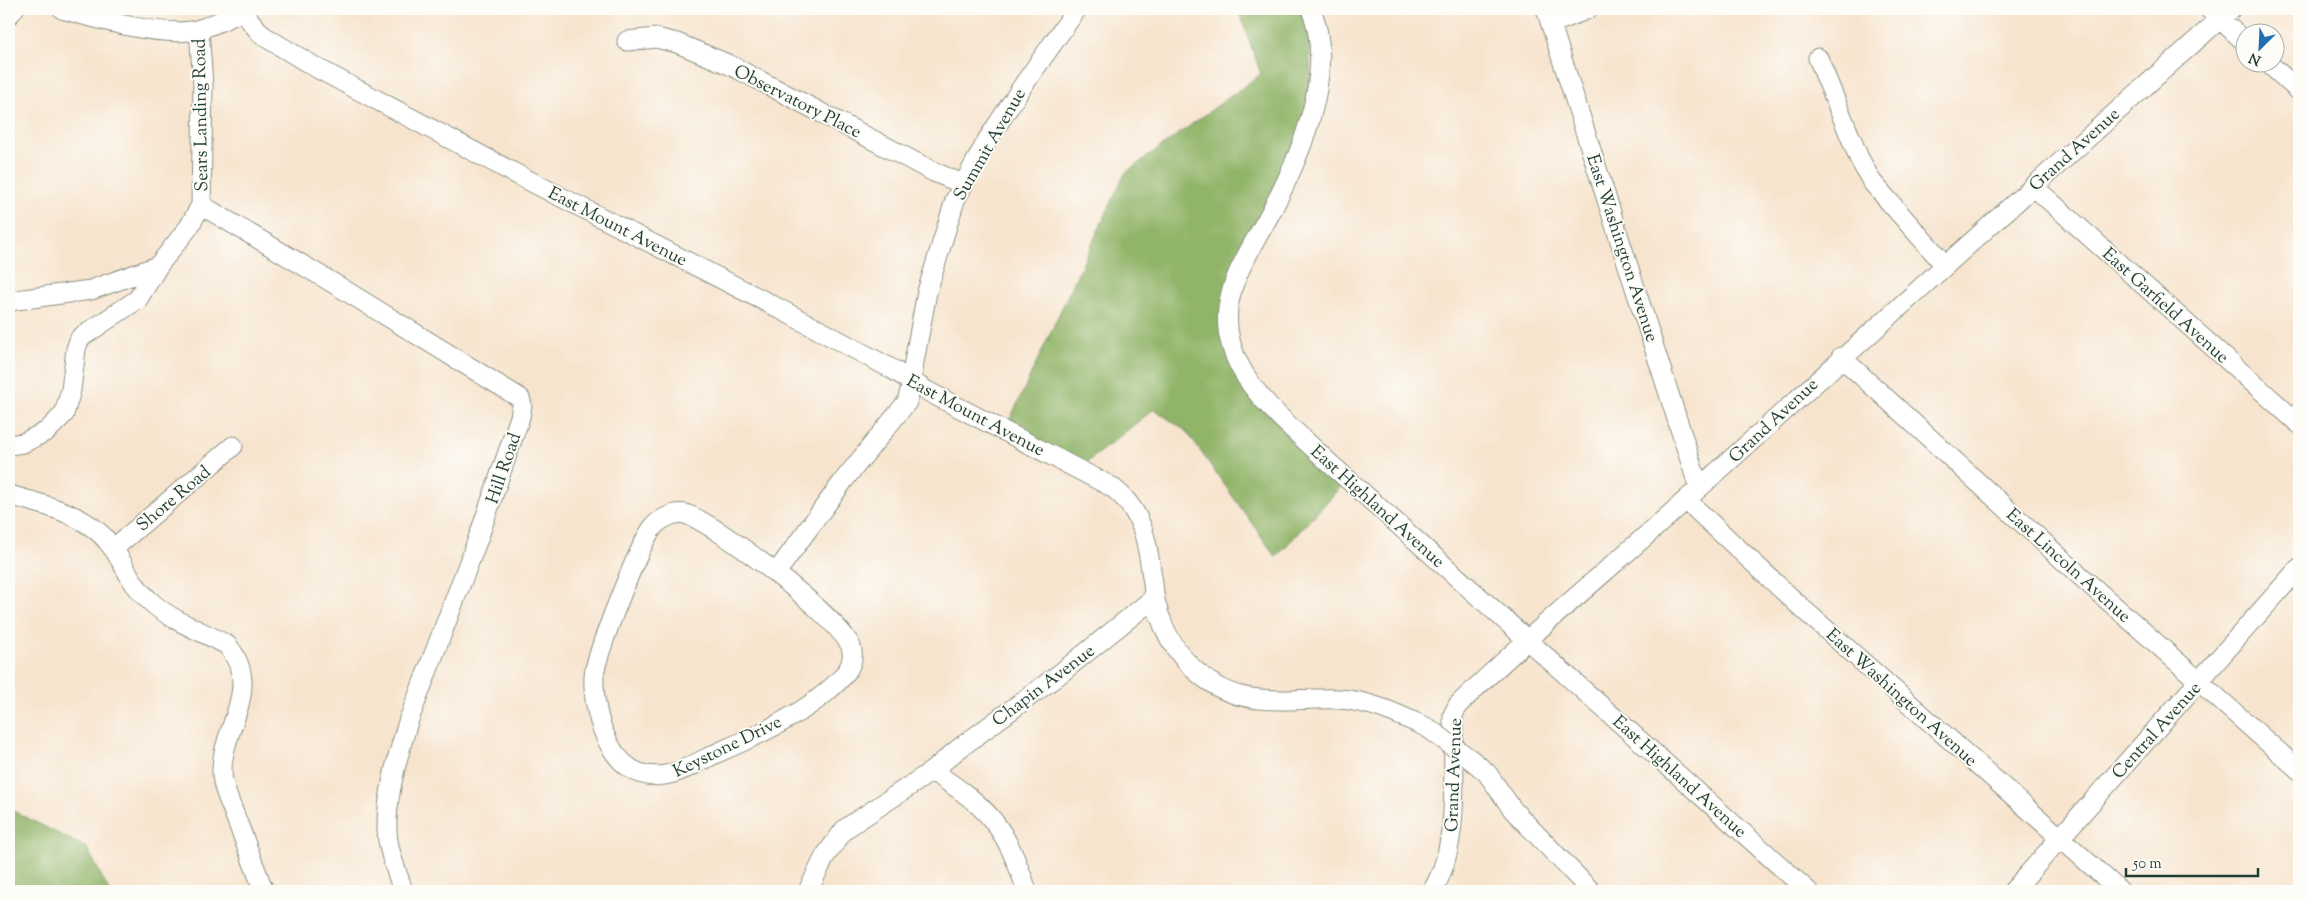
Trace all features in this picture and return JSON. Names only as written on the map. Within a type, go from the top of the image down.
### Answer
[{"type":"street","points":[[9,15],[14,9]]},
{"type":"street","points":[[62,9],[136,27],[180,32],[199,29],[244,10]]},
{"type":"street","name":"Summit Avenue","points":[[912,382],[928,285],[963,184],[988,139],[1077,9]]},
{"type":"street","name":"East Highland Avenue","points":[[1311,9],[1320,51],[1318,80],[1312,110],[1296,162],[1274,207],[1237,274],[1228,300],[1227,324],[1231,345],[1249,380],[1270,406],[1326,460],[1808,891]]},
{"type":"street","points":[[1549,16],[1588,9]]},
{"type":"street","name":"East Mount Avenue","points":[[244,10],[262,34],[315,67],[784,311],[912,382],[1112,487],[1133,507],[1140,520],[1153,578],[1154,598],[1166,632],[1181,658],[1193,669],[1228,692],[1263,700],[1339,700],[1361,703],[1384,709],[1428,728],[1487,773],[1513,810],[1591,891]]},
{"type":"street","points":[[2220,12],[2236,31]]},
{"type":"street","name":"Grand Avenue","points":[[1432,891],[1445,866],[1451,839],[1453,715],[1458,706],[1528,639],[1692,494],[1841,357],[2033,186],[2220,12]]},
{"type":"street","name":"East Washington Avenue","points":[[1549,16],[1692,494],[1796,603],[2120,891]]},
{"type":"street","name":"Sears Landing Road","points":[[9,445],[23,443],[47,432],[64,414],[70,397],[76,349],[80,338],[138,299],[158,266],[189,227],[201,205],[203,85],[199,29]]},
{"type":"street","name":"Observatory Place","points":[[627,42],[656,38],[676,43],[730,65],[934,172],[963,184]]},
{"type":"street","points":[[1818,58],[1859,158],[1872,182],[1945,265]]},
{"type":"street","points":[[2279,72],[2299,91]]},
{"type":"street","name":"East Garfield Avenue","points":[[2033,186],[2299,424]]},
{"type":"street","name":"Hill Road","points":[[201,205],[338,286],[520,398],[522,405],[520,417],[479,536],[408,722],[399,751],[387,827],[390,850],[403,891]]},
{"type":"street","points":[[9,301],[91,290],[158,266]]},
{"type":"street","name":"East Lincoln Avenue","points":[[1841,357],[1946,455],[2299,770]]},
{"type":"street","points":[[776,573],[844,480],[902,408],[906,402],[912,382]]},
{"type":"street","name":"Shore Road","points":[[113,549],[234,446]]},
{"type":"street","points":[[9,495],[71,516],[96,530],[113,549],[128,577],[152,603],[227,646],[235,654],[242,679],[242,695],[223,757],[222,773],[230,801],[264,891]]},
{"type":"street","name":"Keystone Drive","points":[[674,514],[686,514],[708,526],[776,573],[845,637],[851,647],[851,664],[840,679],[810,704],[758,733],[666,775],[643,774],[621,762],[614,753],[602,726],[594,676],[599,656],[642,546],[655,524],[674,514]]},
{"type":"street","name":"Central Avenue","points":[[2013,891],[2299,568]]},
{"type":"street","name":"Chapin Avenue","points":[[808,891],[825,856],[845,829],[932,771],[956,750],[1065,670],[1154,598]]},
{"type":"street","points":[[932,771],[968,794],[1000,828],[1016,860],[1027,891]]},
{"type":"green space","points":[[164,9],[225,9],[222,15]]},
{"type":"green space","points":[[1238,9],[1308,9],[1312,108],[1228,318],[1252,392],[1346,481],[1276,557],[1186,431],[1154,409],[1081,467],[1006,428],[1125,173],[1261,74]]},
{"type":"green space","points":[[9,809],[87,848],[109,891],[9,891]]}]
